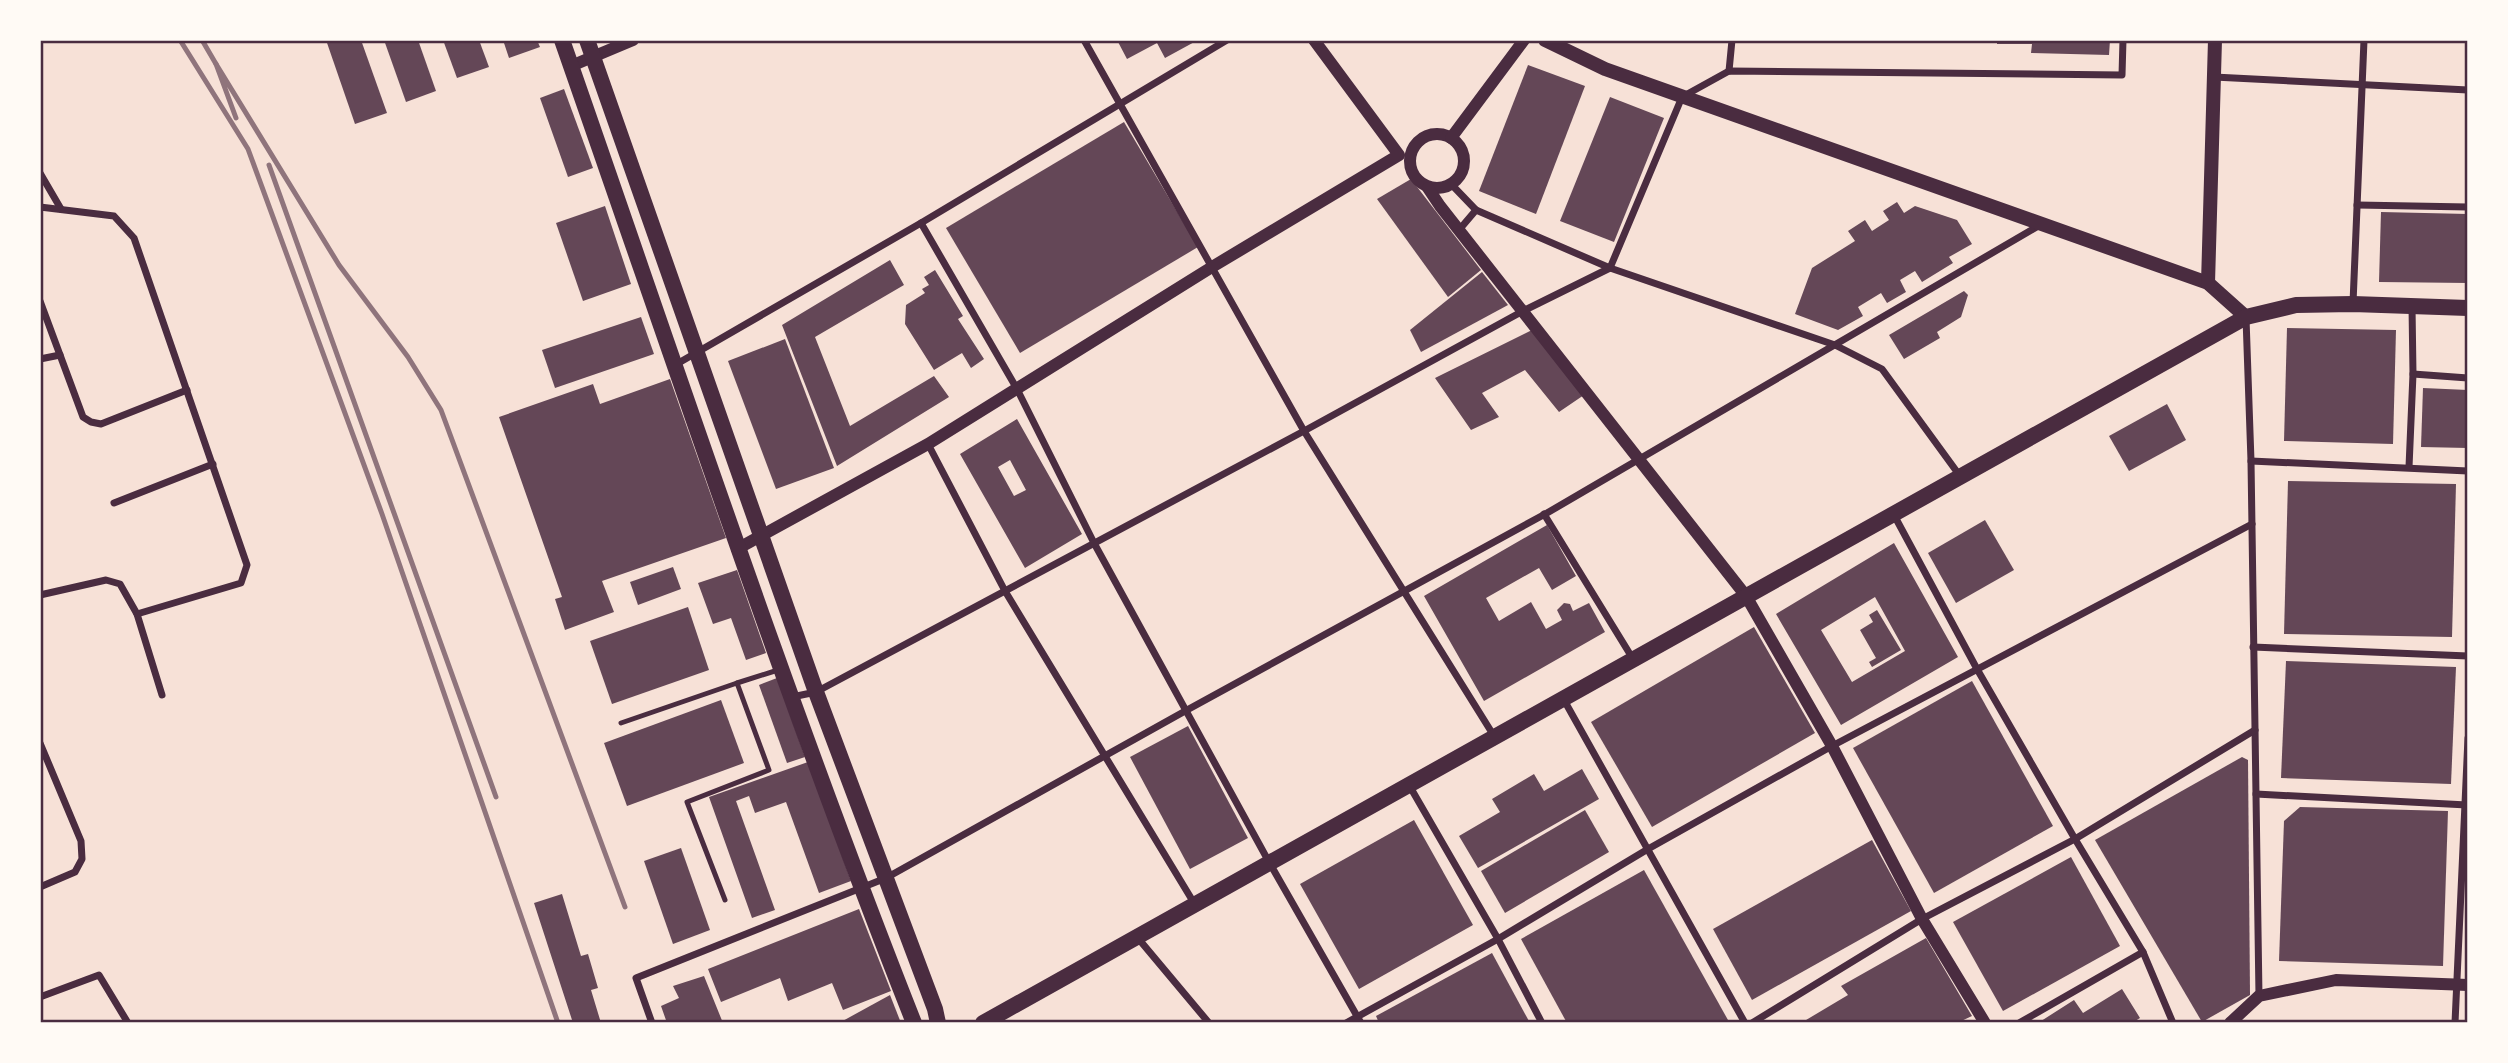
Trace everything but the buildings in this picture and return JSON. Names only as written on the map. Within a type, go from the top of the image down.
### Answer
[{"type":"main road","points":[[562,40],[737,549],[861,888],[914,1023]]},
{"type":"main road","points":[[587,40],[761,538],[938,1023]]},
{"type":"main road","points":[[1545,40],[1605,69],[2208,284],[2246,317]]},
{"type":"main road","points":[[2208,284],[2215,40]]},
{"type":"main road","points":[[983,1023],[2246,317],[2296,306],[2353,304],[2468,308]]},
{"type":"street","points":[[571,66],[633,40]]},
{"type":"street","points":[[1084,40],[1304,431],[1494,737]]},
{"type":"street","points":[[674,365],[921,223],[1227,40]]},
{"type":"street","points":[[1314,40],[1415,178],[1428,188],[1637,460],[1746,596],[1832,746],[1922,919],[1985,1023]]},
{"type":"street","points":[[1451,138],[1524,40]]},
{"type":"street","points":[[1729,71],[1732,40]]},
{"type":"street","points":[[792,697],[816,692],[1523,311],[1610,268],[1682,97],[1729,71],[2122,75],[2123,40]]},
{"type":"street","points":[[2353,304],[2364,40]]},
{"type":"street","points":[[2214,77],[2468,90]]},
{"type":"street","points":[[737,549],[929,444],[1212,267],[1412,148],[1421,138],[1438,134],[1451,138],[1461,147],[1464,165],[1458,179],[1444,188],[1428,188]]},
{"type":"street","points":[[1409,167],[1412,148]]},
{"type":"street","points":[[40,173],[61,209]]},
{"type":"street","points":[[1451,184],[1476,210],[1610,268],[1835,345],[1882,369],[1960,477]]},
{"type":"street","points":[[2357,205],[2468,207]]},
{"type":"street","points":[[40,207],[114,216],[134,237],[247,565],[242,583],[137,614]]},
{"type":"street","points":[[1459,230],[1476,210]]},
{"type":"street","points":[[921,223],[1017,389],[1094,543],[1359,1020]]},
{"type":"street","points":[[652,1023],[636,978],[886,878],[1187,709],[1544,514],[2040,225]]},
{"type":"street","points":[[40,300],[83,417],[91,422],[101,424],[187,390]]},
{"type":"street","points":[[2409,467],[2413,374],[2412,305]]},
{"type":"street","points":[[2246,317],[2251,461],[2259,996]]},
{"type":"street","points":[[40,359],[60,355]]},
{"type":"street","points":[[2413,374],[2468,378]]},
{"type":"street","points":[[929,444],[1005,591],[1195,904]]},
{"type":"street","points":[[2251,461],[2468,471]]},
{"type":"street","points":[[114,503],[213,464]]},
{"type":"street","points":[[1544,514],[1633,659]]},
{"type":"street","points":[[1893,514],[1977,669],[2143,952],[2173,1023]]},
{"type":"street","points":[[1346,1023],[1359,1020],[1648,849],[1832,746],[2252,524]]},
{"type":"street","points":[[40,595],[106,580],[120,584],[137,614],[162,695]]},
{"type":"street","points":[[2253,647],[2468,656]]},
{"type":"street","points":[[1563,698],[1745,1023]]},
{"type":"street","points":[[1752,1023],[1922,919],[2075,839],[2255,730]]},
{"type":"street","points":[[2455,1023],[2463,985],[2468,738]]},
{"type":"street","points":[[40,743],[80,841],[82,859],[75,872],[40,887]]},
{"type":"street","points":[[1409,785],[1498,939],[1542,1023]]},
{"type":"street","points":[[2256,793],[2466,805]]},
{"type":"street","points":[[1136,936],[1209,1023]]},
{"type":"street","points":[[2019,1023],[2143,952]]},
{"type":"street","points":[[40,997],[99,975],[128,1023]]},
{"type":"street","points":[[2230,1023],[2259,996],[2336,980],[2463,985]]},
{"type":"lane","points":[[621,723],[782,668]]},
{"type":"lane","points":[[725,900],[687,802],[769,770],[737,683]]},
{"type":"railway","points":[[180,40],[248,149],[382,514],[558,1023]]},
{"type":"railway","points":[[202,40],[216,64]]},
{"type":"railway","points":[[236,118],[216,64],[339,265],[408,357],[441,410],[625,907]]},
{"type":"railway","points":[[269,165],[496,797]]}]
